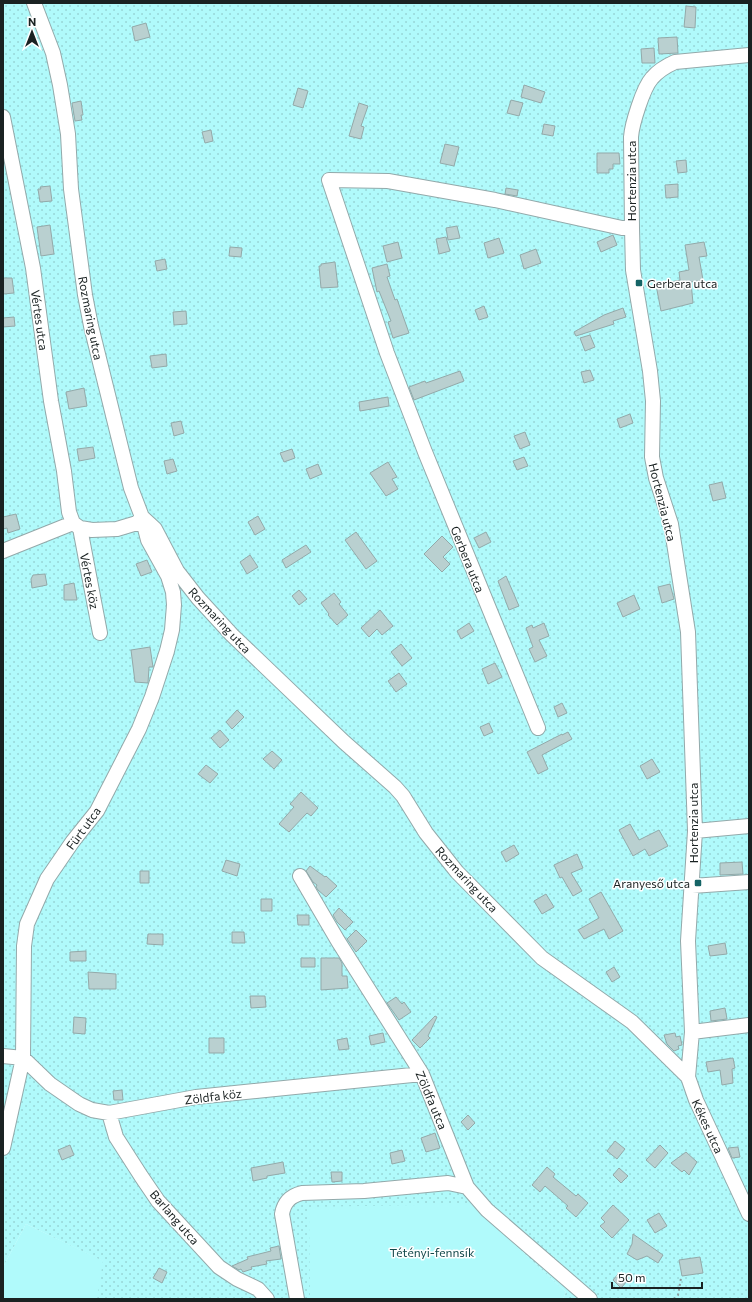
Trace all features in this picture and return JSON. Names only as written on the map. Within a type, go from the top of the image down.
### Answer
[{"type":"street","name":"Rozmaring utca","points":[[34,3],[53,53],[60,85],[68,134],[71,189],[85,295],[91,326],[131,488],[142,517],[155,529],[177,571],[198,598],[237,641],[395,787],[403,796],[426,833],[457,872],[542,958],[632,1022],[688,1077]]},
{"type":"street","name":"Hortenzia utca","points":[[692,1032],[688,941],[695,830],[688,632],[671,524],[656,478],[652,457],[653,401],[650,371],[634,270],[632,228],[632,128],[647,85],[652,78],[666,66],[675,62],[749,55]]},
{"type":"street","name":"Vértes utca","points":[[3,117],[33,268],[51,401],[64,471],[68,512],[76,526]]},
{"type":"street","name":"Gerbera utca","points":[[538,728],[392,367],[329,180],[388,181],[488,199],[622,228],[632,228]]},
{"type":"street","points":[[3,551],[76,526],[92,530],[117,529],[137,523],[142,517]]},
{"type":"street","name":"Fürt utca","points":[[3,1148],[23,1058],[24,946],[27,924],[47,879],[73,841],[97,811],[139,729],[152,697],[172,630],[174,605],[173,592],[168,576],[148,540],[142,517]]},
{"type":"street","name":"Vértes köz","points":[[76,526],[100,633]]},
{"type":"street","points":[[695,830],[749,826]]},
{"type":"street","name":"Zöldfa utca","points":[[300,876],[338,941],[422,1074],[467,1187],[487,1210],[590,1299]]},
{"type":"street","points":[[692,886],[749,882]]},
{"type":"street","points":[[692,1032],[749,1025]]},
{"type":"street","name":"Kékes utca","points":[[692,1032],[688,1077],[696,1100],[749,1214]]},
{"type":"street","points":[[3,1056],[23,1058]]},
{"type":"street","name":"Zöldfa köz","points":[[23,1058],[50,1084],[79,1104],[92,1110],[109,1113],[196,1097],[422,1074]]},
{"type":"street","name":"Barlang utca","points":[[109,1113],[116,1137],[140,1176],[158,1201],[218,1267],[237,1279],[258,1289],[267,1299]]},
{"type":"street","points":[[297,1299],[282,1214],[288,1199],[302,1193],[364,1191],[448,1183],[467,1187]]},
{"type":"path","points":[[674,1299],[678,1294],[681,1278]]},
{"type":"green space","points":[[3,3],[749,3],[749,1299],[563,1299],[566,1292],[471,1204],[309,1207],[310,1299],[97,1299],[103,1261],[26,1224],[3,1267]]},
{"type":"green space","name":"Tétényi-fennsík","points":[[454,1191],[471,1204],[566,1292],[563,1299],[304,1299],[290,1205]]},
{"type":"green space","points":[[26,1224],[106,1262],[147,1299],[3,1299],[3,1267]]},
{"type":"building","points":[[686,6],[696,7],[695,28],[684,27]]},
{"type":"building","points":[[146,23],[150,37],[135,41],[132,27]]},
{"type":"building","points":[[677,37],[678,53],[659,54],[658,38]]},
{"type":"building","points":[[654,48],[655,63],[642,63],[641,49]]},
{"type":"building","points":[[524,85],[545,92],[541,103],[521,97]]},
{"type":"building","points":[[298,88],[308,91],[303,108],[293,105]]},
{"type":"building","points":[[511,100],[523,103],[519,116],[507,113]]},
{"type":"building","points":[[81,101],[83,115],[81,115],[82,120],[75,121],[72,103]]},
{"type":"building","points":[[359,103],[368,106],[361,126],[364,127],[361,139],[349,136]]},
{"type":"building","points":[[544,124],[555,126],[553,136],[542,134]]},
{"type":"building","points":[[211,130],[213,141],[205,143],[202,132]]},
{"type":"building","points":[[445,144],[459,147],[454,166],[440,163]]},
{"type":"building","points":[[597,153],[619,153],[620,164],[613,164],[613,169],[609,169],[609,173],[597,173]]},
{"type":"building","points":[[686,160],[687,172],[678,173],[676,161]]},
{"type":"building","points":[[678,184],[678,197],[666,198],[665,185]]},
{"type":"building","points":[[50,186],[52,201],[40,202],[38,189],[41,189],[40,187]]},
{"type":"building","points":[[506,188],[518,190],[517,196],[505,194]]},
{"type":"building","points":[[50,225],[54,254],[41,256],[37,227]]},
{"type":"building","points":[[457,226],[460,238],[448,240],[446,228]]},
{"type":"building","points":[[613,235],[617,245],[601,252],[597,242]]},
{"type":"building","points":[[446,237],[450,251],[439,254],[436,239]]},
{"type":"building","points":[[499,238],[504,253],[488,258],[484,243]]},
{"type":"building","points":[[398,242],[402,258],[387,262],[383,246]]},
{"type":"building","points":[[704,242],[707,256],[699,257],[703,280],[691,282],[693,303],[661,311],[656,285],[680,280],[679,272],[689,270],[685,245]]},
{"type":"building","points":[[230,247],[242,248],[241,257],[229,256]]},
{"type":"building","points":[[536,249],[541,263],[524,269],[520,255]]},
{"type":"building","points":[[165,259],[167,269],[157,271],[155,261]]},
{"type":"building","points":[[335,262],[338,287],[321,288],[319,266],[321,266],[321,264]]},
{"type":"building","points":[[387,264],[390,276],[387,277],[395,300],[397,299],[409,333],[393,338],[388,322],[391,321],[379,291],[377,292],[372,268]]},
{"type":"building","points":[[3,278],[12,278],[14,293],[3,294]]},
{"type":"building","points":[[484,306],[488,317],[479,320],[475,310]]},
{"type":"building","points":[[623,308],[626,317],[613,321],[614,324],[576,336],[574,332],[604,315]]},
{"type":"building","points":[[186,311],[187,324],[174,325],[173,312]]},
{"type":"building","points":[[14,317],[15,326],[3,327],[3,318]]},
{"type":"building","points":[[590,335],[595,347],[585,351],[580,338]]},
{"type":"building","points":[[166,354],[167,366],[152,368],[150,356]]},
{"type":"building","points":[[590,370],[594,380],[584,383],[581,372]]},
{"type":"building","points":[[460,371],[464,381],[414,400],[409,387],[425,381],[426,383]]},
{"type":"building","points":[[84,388],[87,406],[69,409],[66,392]]},
{"type":"building","points":[[388,397],[389,406],[360,411],[359,402]]},
{"type":"building","points":[[630,414],[633,423],[620,428],[617,419]]},
{"type":"building","points":[[181,421],[184,433],[174,436],[171,423]]},
{"type":"building","points":[[525,432],[530,445],[520,449],[514,436]]},
{"type":"building","points":[[93,447],[95,458],[79,461],[77,449]]},
{"type":"building","points":[[292,449],[295,458],[284,462],[280,453]]},
{"type":"building","points":[[524,457],[528,466],[517,470],[513,461]]},
{"type":"building","points":[[173,459],[177,471],[167,474],[164,461]]},
{"type":"building","points":[[388,462],[397,477],[392,479],[398,489],[386,496],[370,473]]},
{"type":"building","points":[[318,464],[322,474],[310,479],[306,469]]},
{"type":"building","points":[[722,482],[726,498],[713,501],[709,485]]},
{"type":"building","points":[[16,514],[20,529],[8,533],[7,528],[3,529],[3,517]]},
{"type":"building","points":[[258,516],[265,529],[255,535],[248,522]]},
{"type":"building","points":[[356,532],[377,561],[366,569],[345,540]]},
{"type":"building","points":[[486,532],[491,542],[479,548],[474,538]]},
{"type":"building","points":[[442,536],[453,547],[443,557],[450,564],[442,572],[424,554]]},
{"type":"building","points":[[306,545],[311,552],[286,568],[282,560]]},
{"type":"building","points":[[250,555],[258,567],[247,574],[240,562]]},
{"type":"building","points":[[147,560],[152,572],[141,576],[136,564]]},
{"type":"building","points":[[45,574],[47,585],[32,588],[31,579],[33,575]]},
{"type":"building","points":[[506,576],[519,606],[509,610],[498,581]]},
{"type":"building","points":[[74,583],[77,600],[64,600],[64,585]]},
{"type":"building","points":[[670,584],[674,599],[662,603],[658,587]]},
{"type":"building","points":[[299,590],[307,599],[299,605],[292,596]]},
{"type":"building","points":[[334,593],[341,602],[339,604],[348,615],[337,625],[328,615],[329,614],[321,603]]},
{"type":"building","points":[[634,595],[640,609],[623,617],[617,603]]},
{"type":"building","points":[[380,610],[393,626],[382,635],[377,629],[369,637],[361,628]]},
{"type":"building","points":[[469,623],[474,631],[461,639],[457,631]]},
{"type":"building","points":[[544,623],[549,636],[539,640],[547,656],[535,662],[529,649],[533,647],[526,628],[532,625],[533,628]]},
{"type":"building","points":[[401,644],[412,658],[402,666],[391,652]]},
{"type":"building","points":[[150,647],[153,667],[149,667],[148,683],[135,682],[131,650]]},
{"type":"building","points":[[495,663],[502,677],[488,684],[482,669]]},
{"type":"building","points":[[399,673],[407,684],[396,692],[388,681]]},
{"type":"building","points":[[562,703],[567,713],[558,717],[554,707]]},
{"type":"building","points":[[237,710],[244,717],[232,729],[226,722]]},
{"type":"building","points":[[489,723],[493,732],[484,736],[480,727]]},
{"type":"building","points":[[220,730],[229,740],[220,748],[211,738]]},
{"type":"building","points":[[568,732],[572,739],[542,755],[548,769],[538,774],[527,752]]},
{"type":"building","points":[[272,751],[282,760],[274,769],[263,759]]},
{"type":"building","points":[[652,759],[660,772],[647,779],[640,766]]},
{"type":"building","points":[[206,765],[218,774],[210,783],[198,774]]},
{"type":"building","points":[[301,792],[318,808],[311,816],[307,813],[289,832],[279,824],[294,807],[290,804]]},
{"type":"building","points":[[630,824],[639,840],[659,830],[668,846],[649,856],[645,849],[633,856],[619,830]]},
{"type":"building","points":[[514,845],[519,854],[506,862],[501,852]]},
{"type":"building","points":[[577,854],[583,868],[571,873],[582,891],[573,896],[562,877],[560,878],[554,865]]},
{"type":"building","points":[[226,860],[240,864],[237,876],[222,871]]},
{"type":"building","points":[[742,862],[743,874],[720,875],[720,863]]},
{"type":"building","points":[[310,866],[325,877],[326,876],[337,886],[326,897],[318,890],[316,887],[317,885],[313,882],[306,871]]},
{"type":"building","points":[[140,871],[149,871],[149,883],[140,883]]},
{"type":"building","points":[[601,892],[623,931],[609,939],[604,929],[584,939],[578,930],[599,918],[589,899]]},
{"type":"building","points":[[546,894],[554,907],[542,914],[534,901]]},
{"type":"building","points":[[261,899],[272,899],[272,911],[261,911]]},
{"type":"building","points":[[339,908],[353,922],[345,930],[337,922],[333,915]]},
{"type":"building","points":[[297,915],[309,915],[309,925],[298,925]]},
{"type":"building","points":[[356,930],[367,941],[356,952],[347,939]]},
{"type":"building","points":[[232,932],[244,932],[245,943],[232,943]]},
{"type":"building","points":[[148,934],[163,934],[163,945],[147,944]]},
{"type":"building","points":[[725,943],[727,954],[710,956],[708,946]]},
{"type":"building","points":[[86,951],[86,961],[70,961],[70,952]]},
{"type":"building","points":[[301,958],[315,958],[315,967],[301,967]]},
{"type":"building","points":[[321,958],[339,958],[342,963],[342,976],[347,976],[348,988],[321,990]]},
{"type":"building","points":[[614,967],[620,977],[612,982],[606,972]]},
{"type":"building","points":[[88,972],[116,974],[116,989],[89,989]]},
{"type":"building","points":[[250,996],[265,996],[266,1007],[251,1008]]},
{"type":"building","points":[[396,997],[402,1004],[404,1002],[411,1012],[399,1020],[387,1003]]},
{"type":"building","points":[[725,1008],[727,1019],[711,1021],[710,1011]]},
{"type":"building","points":[[435,1016],[437,1017],[428,1036],[430,1038],[420,1048],[412,1040]]},
{"type":"building","points":[[74,1017],[86,1018],[85,1034],[73,1033]]},
{"type":"building","points":[[383,1033],[385,1042],[371,1045],[369,1036]]},
{"type":"building","points":[[675,1033],[676,1037],[680,1036],[682,1045],[678,1046],[679,1049],[674,1051],[667,1044],[664,1035]]},
{"type":"building","points":[[209,1038],[224,1038],[224,1053],[209,1053]]},
{"type":"building","points":[[347,1038],[349,1049],[339,1050],[337,1040]]},
{"type":"building","points":[[733,1058],[735,1068],[732,1069],[733,1083],[722,1085],[720,1070],[708,1072],[706,1062]]},
{"type":"building","points":[[122,1090],[123,1100],[114,1100],[113,1091]]},
{"type":"building","points":[[468,1115],[475,1123],[468,1130],[461,1122]]},
{"type":"building","points":[[435,1133],[440,1148],[426,1152],[421,1138]]},
{"type":"building","points":[[615,1141],[625,1149],[617,1159],[607,1151]]},
{"type":"building","points":[[70,1145],[74,1155],[62,1160],[58,1150]]},
{"type":"building","points":[[660,1145],[668,1153],[655,1168],[646,1160]]},
{"type":"building","points":[[738,1147],[740,1157],[732,1158],[728,1148]]},
{"type":"building","points":[[402,1150],[405,1161],[392,1164],[390,1153]]},
{"type":"building","points":[[686,1152],[697,1162],[689,1175],[684,1170],[682,1172],[671,1163]]},
{"type":"building","points":[[283,1162],[285,1173],[267,1176],[267,1178],[253,1181],[251,1168]]},
{"type":"building","points":[[547,1167],[555,1174],[553,1177],[576,1196],[578,1194],[588,1203],[576,1217],[566,1208],[568,1206],[545,1186],[540,1192],[532,1185]]},
{"type":"building","points":[[619,1168],[628,1176],[621,1183],[613,1175]]},
{"type":"building","points":[[331,1172],[342,1172],[342,1181],[332,1182]]},
{"type":"building","points":[[613,1205],[629,1220],[612,1238],[600,1226],[605,1222],[601,1218]]},
{"type":"building","points":[[659,1213],[667,1226],[655,1233],[647,1220]]},
{"type":"building","points":[[633,1234],[663,1255],[658,1263],[647,1256],[637,1260],[627,1254],[632,1244]]},
{"type":"building","points":[[279,1246],[281,1259],[266,1261],[267,1264],[251,1267],[252,1269],[243,1272],[241,1269],[239,1270],[232,1266],[248,1259],[247,1257],[271,1251],[270,1248]]},
{"type":"building","points":[[700,1257],[703,1273],[682,1276],[679,1260]]},
{"type":"building","points":[[159,1268],[167,1272],[162,1283],[153,1278]]},
{"type":"building","points":[[619,1273],[628,1280],[621,1288],[613,1280]]},
{"type":"place","name":"Gerbera utca","points":[[639,283]]},
{"type":"place","name":"Aranyeső utca","points":[[698,883]]}]
